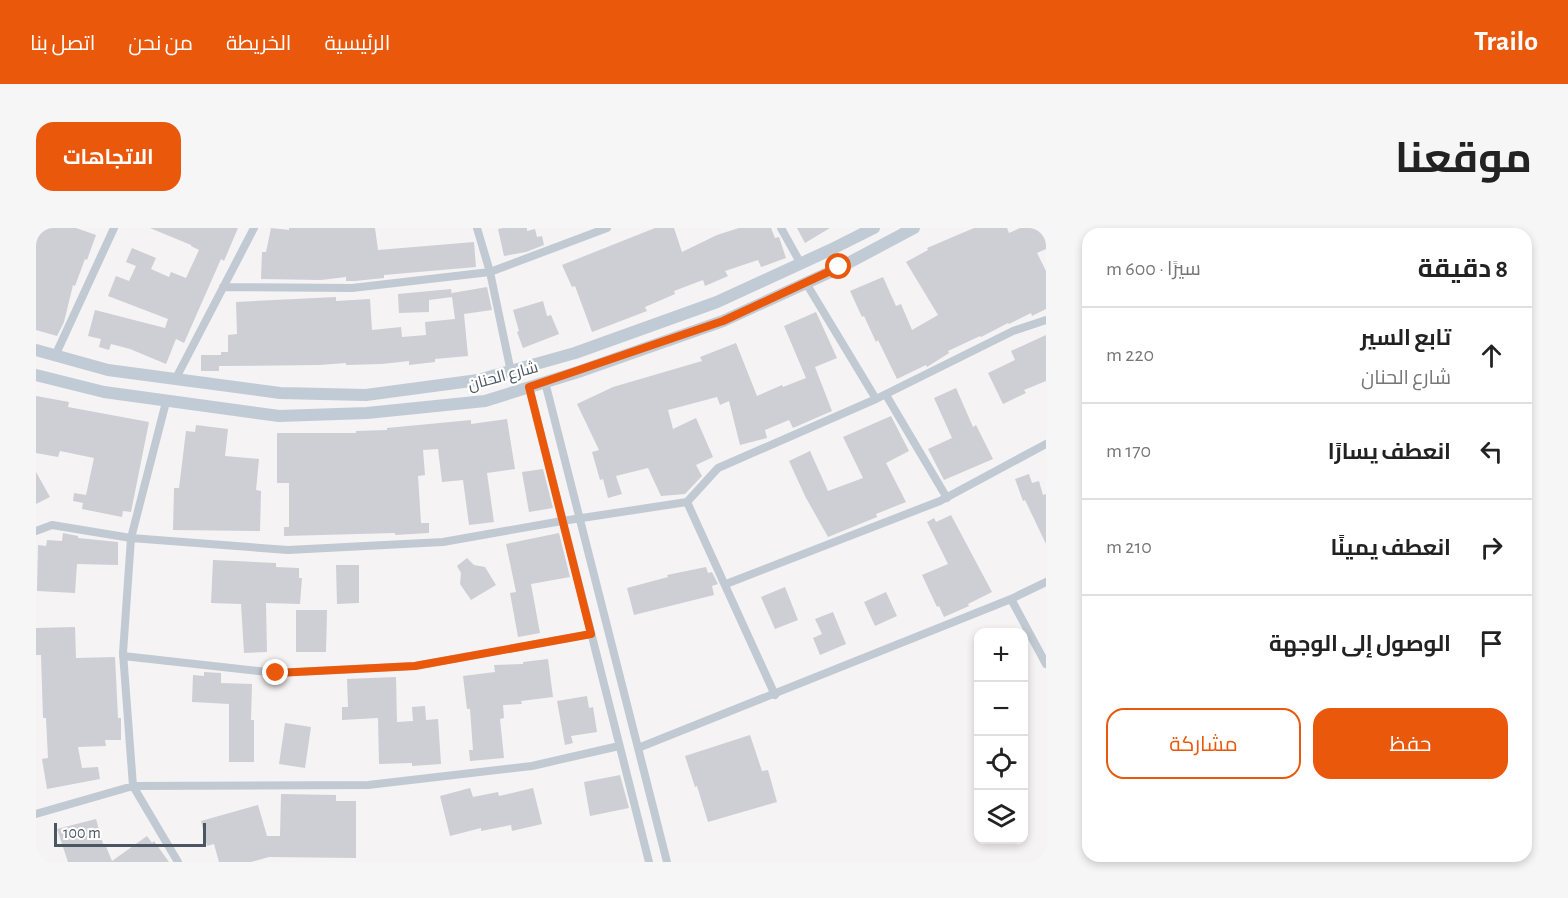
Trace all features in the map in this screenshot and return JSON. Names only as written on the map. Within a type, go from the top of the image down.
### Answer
[{"type":"main road","name":"شارع الحنان","points":[[36,350],[108,370],[280,393],[366,394],[478,380],[575,353],[717,302],[874,228]]},
{"type":"main road","name":"شارع الحنان","points":[[36,375],[104,392],[279,416],[356,413],[485,401],[723,321],[806,283],[914,228]]},
{"type":"street","points":[[55,356],[114,228]]},
{"type":"street","points":[[175,380],[254,228]]},
{"type":"street","points":[[477,228],[490,272],[511,372]]},
{"type":"street","points":[[223,287],[352,288],[490,272],[607,228]]},
{"type":"street","points":[[781,228],[801,264]]},
{"type":"street","points":[[806,283],[876,399]]},
{"type":"street","points":[[36,531],[52,525],[131,538],[288,550],[443,542],[562,520],[687,502],[718,468],[876,399],[1012,331],[1046,320]]},
{"type":"street","points":[[545,382],[667,862]]},
{"type":"street","points":[[529,387],[649,862]]},
{"type":"street","points":[[886,394],[947,498]]},
{"type":"street","points":[[166,402],[131,538],[123,656],[133,786],[178,862]]},
{"type":"street","points":[[726,584],[947,498],[1046,444]]},
{"type":"street","points":[[687,502],[775,695]]},
{"type":"street","points":[[638,748],[1011,599],[1046,582]]},
{"type":"street","points":[[1011,599],[1046,664]]},
{"type":"street","points":[[123,656],[276,673],[415,666],[591,634]]},
{"type":"street","points":[[36,814],[133,786],[368,785],[532,766],[619,746]]},
{"type":"building","points":[[36,228],[76,228],[96,235],[87,260],[85,259],[75,286],[73,285],[64,322],[57,336],[36,330]]},
{"type":"building","points":[[150,228],[238,228],[224,261],[221,259],[184,343],[176,339],[166,364],[111,344],[109,350],[99,347],[101,339],[88,336],[95,310],[165,328],[168,319],[108,296],[116,276],[129,281],[136,266],[126,262],[132,248],[156,258],[151,269],[169,277],[171,272],[186,278],[199,250]]},
{"type":"building","points":[[271,228],[289,230],[289,228],[375,228],[378,250],[474,242],[476,267],[384,275],[384,278],[355,281],[346,281],[346,277],[321,280],[261,279],[262,252],[266,252]]},
{"type":"building","points":[[527,228],[527,231],[535,229],[537,237],[542,236],[544,245],[526,252],[504,256],[498,229]]},
{"type":"building","points":[[655,228],[674,228],[682,252],[717,235],[739,228],[771,228],[775,238],[779,237],[786,258],[761,267],[758,260],[725,271],[728,276],[705,286],[703,280],[674,291],[675,294],[645,307],[647,311],[592,332],[575,286],[572,287],[562,265]]},
{"type":"building","points":[[797,228],[830,228],[805,243]]},
{"type":"building","points":[[974,228],[1007,228],[1009,233],[1020,228],[1046,228],[1046,249],[1037,253],[1046,271],[1046,309],[1032,316],[1031,313],[948,351],[949,353],[927,367],[926,365],[897,379],[850,291],[883,277],[896,306],[901,304],[912,330],[938,315],[906,262],[928,250],[927,248]]},
{"type":"building","points":[[487,287],[492,310],[464,314],[468,356],[435,359],[435,362],[409,365],[409,361],[346,365],[346,363],[219,366],[219,371],[201,371],[201,355],[221,355],[221,352],[228,352],[228,335],[237,334],[236,302],[336,297],[336,301],[370,299],[372,330],[401,327],[402,337],[426,335],[425,322],[455,319],[452,297],[429,300],[429,312],[399,313],[398,294],[451,289],[452,295],[452,293]]},
{"type":"building","points":[[543,301],[547,316],[551,315],[559,334],[523,348],[513,310]]},
{"type":"building","points":[[816,312],[837,358],[815,367],[832,411],[793,428],[789,420],[765,430],[767,438],[740,445],[729,401],[720,405],[717,397],[668,410],[673,429],[696,418],[713,457],[696,465],[702,476],[685,494],[661,496],[648,468],[616,476],[622,494],[608,498],[592,452],[599,450],[577,404],[613,387],[702,361],[700,357],[736,343],[757,396],[782,385],[783,387],[806,378],[784,326]]},
{"type":"building","points":[[1046,335],[1046,381],[1024,390],[1026,393],[1003,404],[988,373],[1015,360],[1011,351]]},
{"type":"building","points":[[956,388],[973,427],[976,425],[993,459],[944,480],[928,449],[952,438],[934,398]]},
{"type":"building","points":[[36,396],[69,402],[68,407],[149,422],[131,512],[123,511],[122,517],[82,509],[83,503],[73,501],[74,493],[86,495],[94,458],[60,451],[58,457],[36,453]]},
{"type":"building","points":[[891,416],[909,451],[886,463],[906,502],[876,514],[877,517],[828,537],[789,461],[810,451],[828,491],[863,478],[843,437]]},
{"type":"building","points":[[507,419],[515,469],[487,473],[494,522],[469,525],[463,480],[442,482],[438,449],[423,450],[425,475],[418,476],[421,523],[429,523],[429,533],[284,536],[284,527],[289,527],[289,483],[277,483],[277,433],[356,433],[356,431],[387,430],[387,428],[471,420],[471,424]]},
{"type":"building","points":[[196,425],[228,429],[225,456],[259,459],[256,490],[261,491],[260,531],[173,530],[174,488],[179,488],[186,431],[195,432]]},
{"type":"building","points":[[543,469],[553,508],[529,512],[522,472]]},
{"type":"building","points":[[36,472],[50,497],[36,504]]},
{"type":"building","points":[[1029,474],[1032,483],[1039,481],[1043,495],[1046,494],[1046,544],[1025,500],[1023,501],[1015,479]]},
{"type":"building","points":[[951,515],[992,592],[944,617],[922,575],[948,564],[927,522],[934,518],[936,522]]},
{"type":"building","points":[[63,533],[78,536],[78,538],[118,542],[118,565],[77,564],[75,593],[37,591],[38,545],[46,546],[47,540],[62,541]]},
{"type":"building","points":[[559,533],[570,577],[531,584],[540,633],[518,637],[510,593],[516,592],[506,544]]},
{"type":"building","points":[[467,558],[474,565],[485,567],[496,585],[471,600],[460,584],[461,573],[457,566]]},
{"type":"building","points":[[213,560],[276,563],[276,567],[299,568],[299,578],[302,578],[300,604],[266,603],[267,652],[244,653],[241,604],[211,603]]},
{"type":"building","points":[[336,565],[359,565],[359,603],[337,604]]},
{"type":"building","points":[[706,567],[708,573],[712,572],[718,584],[712,586],[714,595],[634,615],[627,588],[668,577],[667,575]]},
{"type":"building","points":[[785,587],[798,620],[775,629],[761,597]]},
{"type":"building","points":[[886,592],[897,616],[875,626],[864,602]]},
{"type":"building","points":[[296,610],[327,610],[326,652],[296,652]]},
{"type":"building","points":[[833,612],[846,644],[820,655],[813,638],[822,634],[815,619]]},
{"type":"building","points":[[75,627],[76,658],[115,657],[121,740],[105,740],[106,746],[78,747],[82,768],[98,767],[100,779],[47,789],[42,759],[48,758],[46,718],[43,718],[41,655],[36,655],[36,628]]},
{"type":"building","points":[[548,659],[553,697],[521,701],[522,704],[503,705],[504,718],[500,719],[504,758],[470,761],[469,750],[473,750],[470,709],[467,709],[463,676],[495,672],[494,665],[523,664],[523,662]]},
{"type":"building","points":[[204,672],[221,673],[221,683],[252,684],[251,720],[254,720],[254,762],[229,762],[229,704],[192,702],[193,675],[204,676]]},
{"type":"building","points":[[396,677],[397,722],[413,721],[412,707],[425,706],[426,720],[438,719],[441,764],[412,766],[412,763],[379,764],[378,718],[342,720],[342,707],[348,707],[347,679]]},
{"type":"building","points":[[587,696],[589,708],[593,707],[597,732],[571,736],[573,743],[565,745],[557,701]]},
{"type":"building","points":[[285,723],[311,727],[305,768],[279,764]]},
{"type":"building","points":[[750,735],[762,771],[768,770],[777,802],[708,822],[685,756]]},
{"type":"building","points":[[620,775],[629,808],[590,816],[584,782]]},
{"type":"building","points":[[470,788],[473,797],[498,792],[499,796],[533,788],[542,824],[512,831],[511,825],[481,831],[481,828],[450,836],[440,796]]},
{"type":"building","points":[[281,794],[336,795],[336,801],[356,801],[356,858],[269,857],[251,862],[219,862],[214,844],[207,846],[201,821],[258,805],[267,836],[280,836]]},
{"type":"building","points":[[96,819],[103,844],[112,861],[147,836],[152,843],[154,841],[169,862],[68,862],[57,829]]},
{"type":"route","points":[[276,673],[415,666],[591,634],[529,387],[723,321],[839,267]]}]
